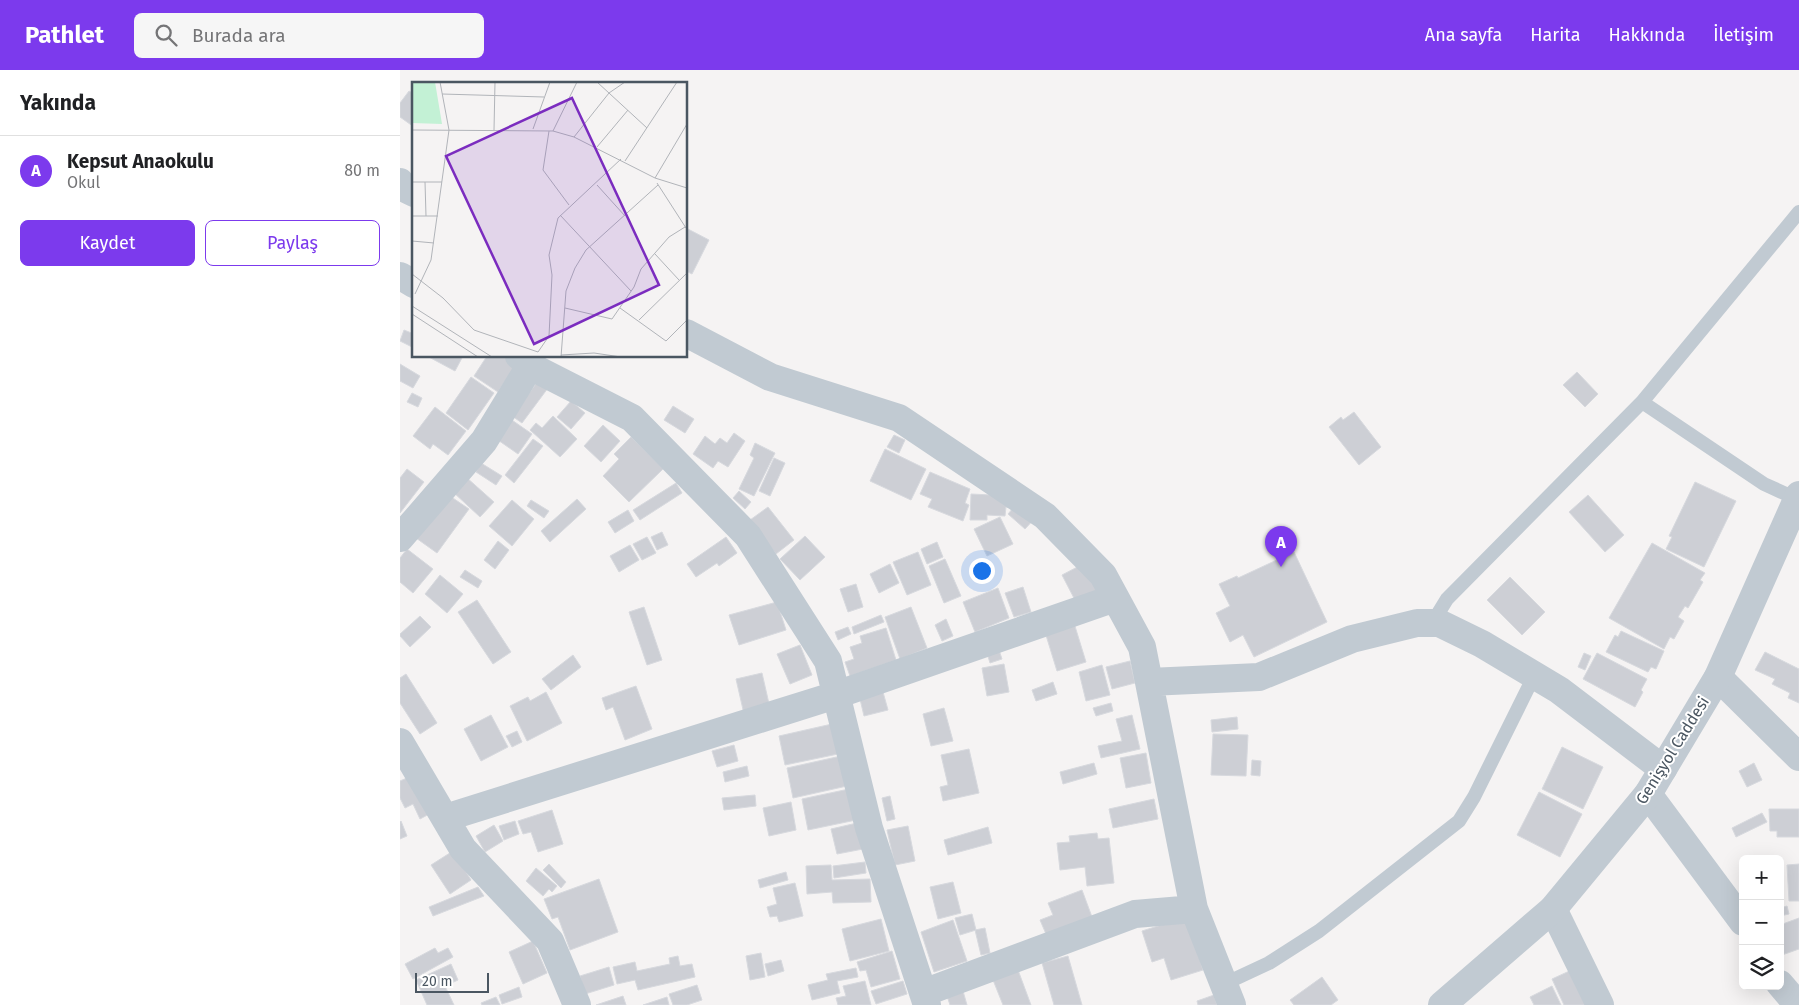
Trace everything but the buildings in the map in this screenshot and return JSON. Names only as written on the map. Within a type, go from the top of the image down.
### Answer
[{"type":"street","points":[[400,182],[404,188],[412,192]]},
{"type":"street","points":[[400,276],[412,283]]},
{"type":"street","points":[[688,334],[770,377],[899,418],[1045,516],[1103,575],[1142,647],[1194,909],[1228,995]]},
{"type":"street","points":[[400,538],[484,441],[524,361],[632,418],[748,536],[828,661],[869,828],[925,999],[1135,914],[1194,909]]},
{"type":"street","name":"Genişyol Caddesi","points":[[1442,1005],[1553,908],[1648,794],[1718,676],[1798,497]]},
{"type":"street","points":[[445,818],[836,694],[1115,598]]},
{"type":"street","points":[[1148,682],[1259,677],[1352,639],[1417,623],[1439,623],[1482,644],[1559,690],[1663,769]]},
{"type":"street","points":[[1718,676],[1799,757]]},
{"type":"street","points":[[400,742],[463,849],[550,941],[577,1005]]},
{"type":"street","points":[[1648,794],[1739,917]]},
{"type":"street","points":[[1553,908],[1600,1005]]},
{"type":"street","points":[[1784,989],[1798,1005]]},
{"type":"lane","points":[[1439,623],[1439,612],[1447,598],[1642,402],[1799,212]]},
{"type":"lane","points":[[1642,402],[1764,484],[1798,497]]},
{"type":"lane","points":[[1228,995],[1268,963],[1319,931],[1459,821],[1474,797],[1534,676]]},
{"type":"place","name":"Kepsut Anaokulu","points":[[1281,567]]}]
